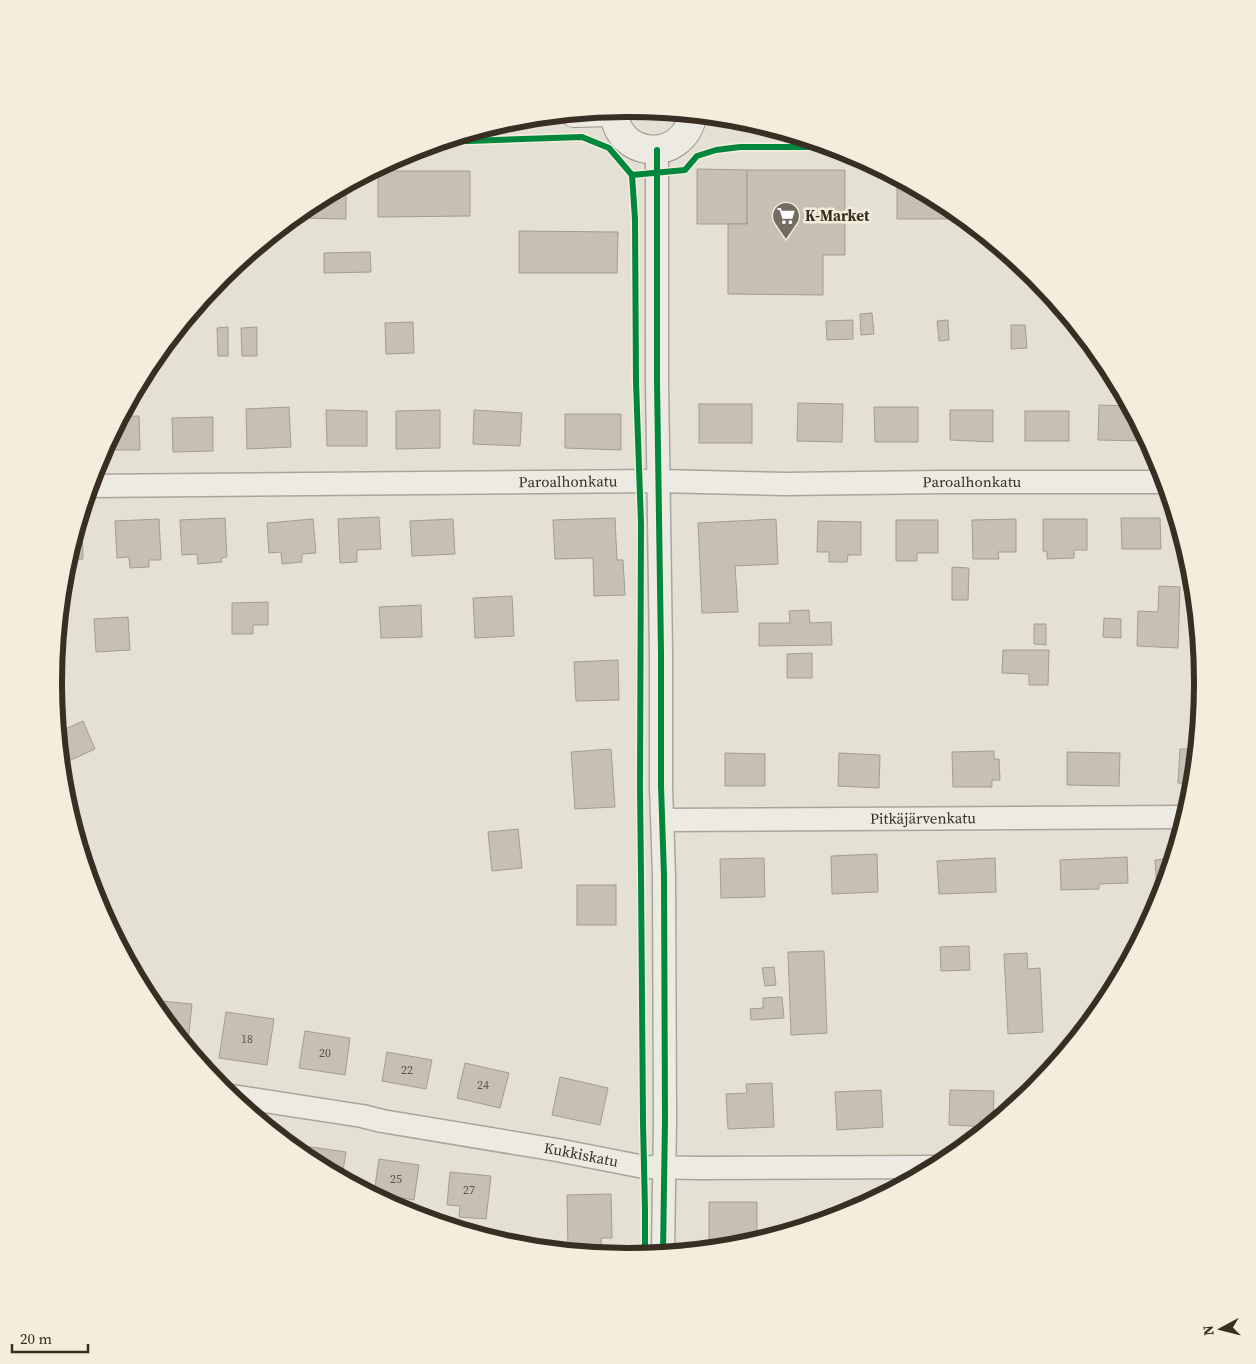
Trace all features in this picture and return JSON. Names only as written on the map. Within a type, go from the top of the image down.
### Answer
[{"type":"main road","points":[[614,117],[620,132],[633,144],[646,149],[657,150],[671,146],[684,137],[692,120]]},
{"type":"street","points":[[657,150],[661,786],[663,820],[663,1246]]},
{"type":"street","name":"Paroalhonkatu","points":[[98,486],[659,481],[785,484],[1156,482]]},
{"type":"street","name":"Pitkäjärvenkatu","points":[[663,820],[1177,817]]},
{"type":"street","name":"Kukkiskatu","points":[[245,1098],[362,1116],[644,1167],[919,1167]]},
{"type":"building","points":[[697,169],[747,170],[747,224],[697,224]]},
{"type":"building","name":"K-Market","points":[[747,170],[845,170],[845,255],[823,255],[823,295],[728,294],[728,224],[747,224]]},
{"type":"building","points":[[387,171],[470,171],[470,216],[378,217],[378,175]]},
{"type":"building","points":[[897,185],[952,219],[897,219]]},
{"type":"building","points":[[346,191],[346,219],[305,218]]},
{"type":"building","points":[[519,231],[618,232],[617,273],[519,273]]},
{"type":"building","points":[[370,252],[371,272],[324,273],[324,253]]},
{"type":"building","points":[[872,313],[874,334],[861,335],[860,314]]},
{"type":"building","points":[[853,320],[853,339],[827,340],[826,321]]},
{"type":"building","points":[[948,320],[949,340],[939,341],[937,321]]},
{"type":"building","points":[[413,322],[414,353],[386,354],[385,323]]},
{"type":"building","points":[[1011,325],[1025,325],[1027,348],[1011,349]]},
{"type":"building","points":[[228,327],[228,356],[218,356],[217,328]]},
{"type":"building","points":[[257,327],[257,356],[242,356],[241,328]]},
{"type":"building","points":[[798,403],[843,404],[842,442],[797,441]]},
{"type":"building","points":[[699,404],[752,404],[752,443],[699,443]]},
{"type":"building","points":[[1099,405],[1121,406],[1139,441],[1098,440]]},
{"type":"building","points":[[289,407],[291,447],[247,449],[246,409]]},
{"type":"building","points":[[874,407],[918,407],[918,442],[875,442]]},
{"type":"building","points":[[326,410],[367,411],[367,446],[327,446]]},
{"type":"building","points":[[440,410],[440,448],[396,449],[396,411]]},
{"type":"building","points":[[474,410],[522,413],[520,446],[473,444]]},
{"type":"building","points":[[950,410],[993,410],[993,442],[950,440]]},
{"type":"building","points":[[1025,411],[1069,411],[1069,441],[1025,441]]},
{"type":"building","points":[[565,414],[621,414],[621,450],[565,448]]},
{"type":"building","points":[[129,416],[139,416],[140,450],[113,450]]},
{"type":"building","points":[[213,417],[213,451],[173,452],[172,418]]},
{"type":"building","points":[[379,517],[381,549],[357,550],[357,562],[340,563],[338,519]]},
{"type":"building","points":[[225,518],[227,557],[221,558],[222,562],[198,564],[197,554],[182,555],[180,520]]},
{"type":"building","points":[[615,518],[617,560],[623,560],[625,595],[594,596],[593,558],[555,559],[553,520]]},
{"type":"building","points":[[1121,518],[1160,518],[1161,549],[1122,549]]},
{"type":"building","points":[[159,519],[161,560],[149,560],[149,567],[130,568],[129,557],[117,558],[115,521]]},
{"type":"building","points":[[313,519],[316,553],[302,554],[302,562],[282,564],[281,552],[269,553],[267,523]]},
{"type":"building","points":[[453,519],[455,554],[412,556],[410,521]]},
{"type":"building","points":[[776,519],[778,564],[735,566],[738,612],[702,613],[698,523]]},
{"type":"building","points":[[1016,519],[1016,552],[998,552],[999,559],[973,559],[972,520]]},
{"type":"building","points":[[1043,519],[1087,519],[1087,550],[1074,550],[1074,558],[1047,559],[1047,551],[1043,551]]},
{"type":"building","points":[[896,520],[938,520],[938,553],[917,553],[917,561],[896,561]]},
{"type":"building","points":[[818,521],[861,522],[861,555],[848,555],[847,562],[829,562],[829,552],[817,552]]},
{"type":"building","points":[[82,535],[83,559],[76,559]]},
{"type":"building","points":[[952,567],[969,568],[968,600],[952,600]]},
{"type":"building","points":[[1159,586],[1180,587],[1178,648],[1137,646],[1138,611],[1158,612]]},
{"type":"building","points":[[512,596],[514,636],[475,638],[473,598]]},
{"type":"building","points":[[268,602],[268,625],[253,625],[253,634],[232,634],[232,603]]},
{"type":"building","points":[[421,605],[422,637],[381,638],[379,607]]},
{"type":"building","points":[[809,610],[810,623],[831,622],[832,645],[759,646],[759,623],[790,623],[789,611]]},
{"type":"building","points":[[128,617],[130,650],[96,652],[94,619]]},
{"type":"building","points":[[1104,618],[1121,619],[1121,638],[1103,637]]},
{"type":"building","points":[[1034,624],[1046,624],[1046,645],[1034,644]]},
{"type":"building","points":[[1003,650],[1049,650],[1048,685],[1029,685],[1029,674],[1002,673]]},
{"type":"building","points":[[812,653],[812,678],[787,678],[787,654]]},
{"type":"building","points":[[618,660],[619,700],[576,701],[574,662]]},
{"type":"building","points":[[83,721],[95,749],[68,761],[65,729]]},
{"type":"building","points":[[611,749],[615,807],[575,809],[571,752]]},
{"type":"building","points":[[1180,749],[1190,749],[1184,783],[1178,783]]},
{"type":"building","points":[[994,751],[994,759],[999,759],[1000,780],[992,780],[992,787],[953,787],[952,752]]},
{"type":"building","points":[[1067,752],[1120,753],[1119,786],[1067,785]]},
{"type":"building","points":[[725,753],[765,754],[765,786],[725,786]]},
{"type":"building","points":[[839,753],[880,755],[879,788],[838,786]]},
{"type":"building","points":[[518,829],[522,868],[492,871],[488,832]]},
{"type":"building","points":[[877,854],[878,892],[832,894],[831,856]]},
{"type":"building","points":[[1127,857],[1128,883],[1099,884],[1099,889],[1061,890],[1060,860]]},
{"type":"building","points":[[764,858],[765,897],[721,898],[720,859]]},
{"type":"building","points":[[995,858],[996,892],[939,894],[937,861]]},
{"type":"building","points":[[1165,859],[1156,881],[1155,860]]},
{"type":"building","points":[[577,885],[616,885],[616,925],[577,925]]},
{"type":"building","points":[[969,946],[970,970],[941,971],[940,947]]},
{"type":"building","points":[[824,951],[827,1033],[791,1035],[788,952]]},
{"type":"building","points":[[1027,953],[1028,969],[1040,968],[1043,1032],[1008,1034],[1004,954]]},
{"type":"building","points":[[774,967],[776,985],[765,986],[762,968]]},
{"type":"building","points":[[782,997],[784,1018],[751,1020],[750,1009],[763,1008],[763,998]]},
{"type":"building","points":[[162,1001],[192,1004],[189,1038]]},
{"type":"building","points":[[226,1012],[274,1019],[267,1065],[219,1058]]},
{"type":"building","points":[[305,1031],[350,1038],[345,1075],[299,1068]]},
{"type":"building","points":[[387,1052],[432,1060],[426,1089],[382,1081]]},
{"type":"building","points":[[465,1063],[509,1073],[500,1108],[457,1098]]},
{"type":"building","points":[[560,1077],[608,1088],[600,1125],[552,1115]]},
{"type":"building","points":[[772,1083],[774,1127],[728,1129],[726,1094],[747,1093],[746,1084]]},
{"type":"building","points":[[881,1090],[883,1127],[837,1130],[835,1092]]},
{"type":"building","points":[[950,1090],[994,1091],[993,1113],[977,1126],[949,1125]]},
{"type":"building","points":[[306,1146],[346,1152],[343,1171]]},
{"type":"building","points":[[379,1159],[419,1165],[414,1200],[396,1197],[375,1187]]},
{"type":"building","points":[[450,1172],[491,1176],[486,1219],[459,1217],[460,1206],[447,1205]]},
{"type":"building","points":[[611,1194],[612,1238],[601,1238],[602,1247],[568,1244],[567,1195]]},
{"type":"building","points":[[709,1202],[757,1202],[757,1232],[709,1242]]},
{"type":"cycle path","points":[[465,141],[582,137],[609,148],[632,175],[685,170],[697,156],[716,150],[740,147],[809,147]]},
{"type":"cycle path","points":[[657,150],[657,382],[661,786],[664,876],[665,1120],[663,1246]]},
{"type":"cycle path","points":[[632,175],[635,219],[636,382],[641,524],[640,788],[645,1247]]},
{"type":"place","name":"K-Market","points":[[786,240]]}]
